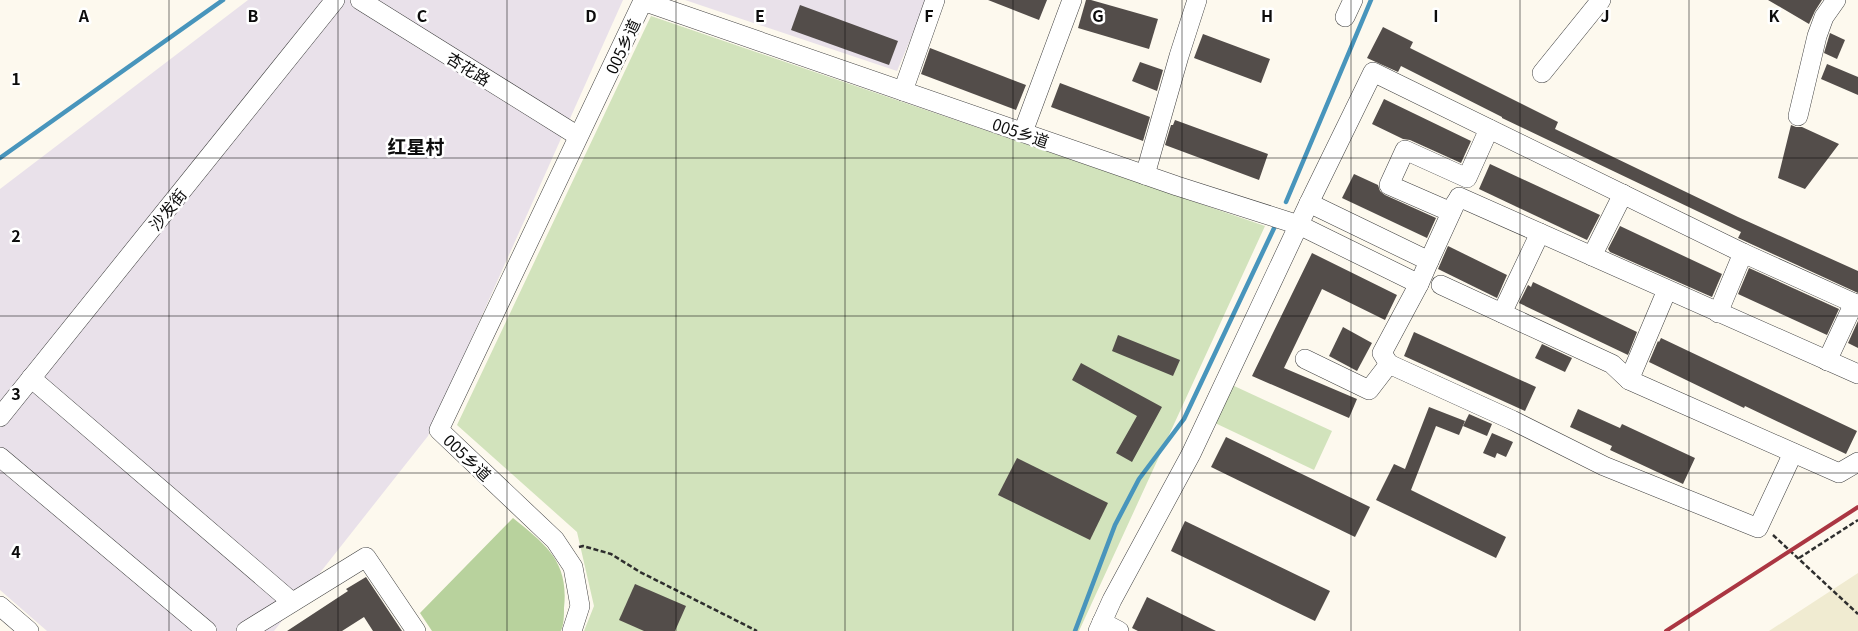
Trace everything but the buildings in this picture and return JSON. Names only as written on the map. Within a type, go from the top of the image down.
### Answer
[{"type":"street","name":"沙发街","points":[[0,417],[335,0]]},
{"type":"street","name":"杏花路","points":[[360,0],[578,136]]},
{"type":"street","points":[[904,91],[936,0]]},
{"type":"street","points":[[1023,132],[1072,0]]},
{"type":"street","points":[[1145,175],[1197,0]]},
{"type":"street","points":[[1542,73],[1601,0]]},
{"type":"street","points":[[1798,116],[1817,36],[1824,17],[1836,0]]},
{"type":"street","name":"005乡道","points":[[572,631],[580,606],[572,567],[563,552],[555,540],[439,430],[643,1],[1145,175],[1300,225],[1419,284]]},
{"type":"street","points":[[1119,631],[1100,627],[1112,600],[1191,454],[1300,225],[1309,202],[1373,72],[1743,253],[1856,304],[1827,361]]},
{"type":"street","points":[[1489,129],[1419,284],[1382,353],[1389,364],[1512,420],[1604,466],[1758,528],[1793,453]]},
{"type":"street","points":[[1467,178],[1405,150],[1389,185],[1540,233],[1858,374]]},
{"type":"street","points":[[1592,256],[1623,194]]},
{"type":"street","points":[[1309,202],[1429,261]]},
{"type":"street","points":[[1502,313],[1540,233]]},
{"type":"street","points":[[1718,313],[1743,253]]},
{"type":"street","points":[[1440,285],[1612,364],[1629,380],[1840,473],[1858,462]]},
{"type":"street","points":[[1629,380],[1666,290]]},
{"type":"street","points":[[1305,360],[1369,390],[1389,364]]},
{"type":"street","points":[[31,378],[292,602]]},
{"type":"street","points":[[0,457],[207,631]]},
{"type":"street","points":[[246,631],[366,557],[416,631]]},
{"type":"street","points":[[0,606],[30,631]]},
{"type":"path","points":[[1798,558],[1858,520]]},
{"type":"path","points":[[1758,528],[1772,534],[1858,614]]},
{"type":"path","points":[[563,552],[583,546],[611,554],[640,572],[757,631]]},
{"type":"shaded area","points":[[248,0],[623,0],[428,436],[274,631],[47,631],[0,590],[0,189]]},
{"type":"shaded area","points":[[685,0],[927,0],[897,71]]},
{"type":"shaded area","points":[[1858,573],[1858,631],[1769,631]]},
{"type":"green space","points":[[651,16],[1265,226],[1079,631],[584,631],[594,606],[577,532],[457,425]]},
{"type":"green space","points":[[1232,385],[1332,431],[1314,470],[1215,423]]},
{"type":"green space","points":[[513,518],[545,546],[559,566],[565,592],[564,620],[561,631],[432,631],[420,613]]},
{"type":"waterway","points":[[0,158],[223,0]]},
{"type":"waterway","points":[[1286,202],[1371,0]]},
{"type":"waterway","points":[[1075,631],[1115,525],[1139,479],[1184,419],[1276,224]]},
{"type":"railway","points":[[1666,631],[1858,507]]},
{"type":"district","name":"红星村","points":[[416,145]]}]
